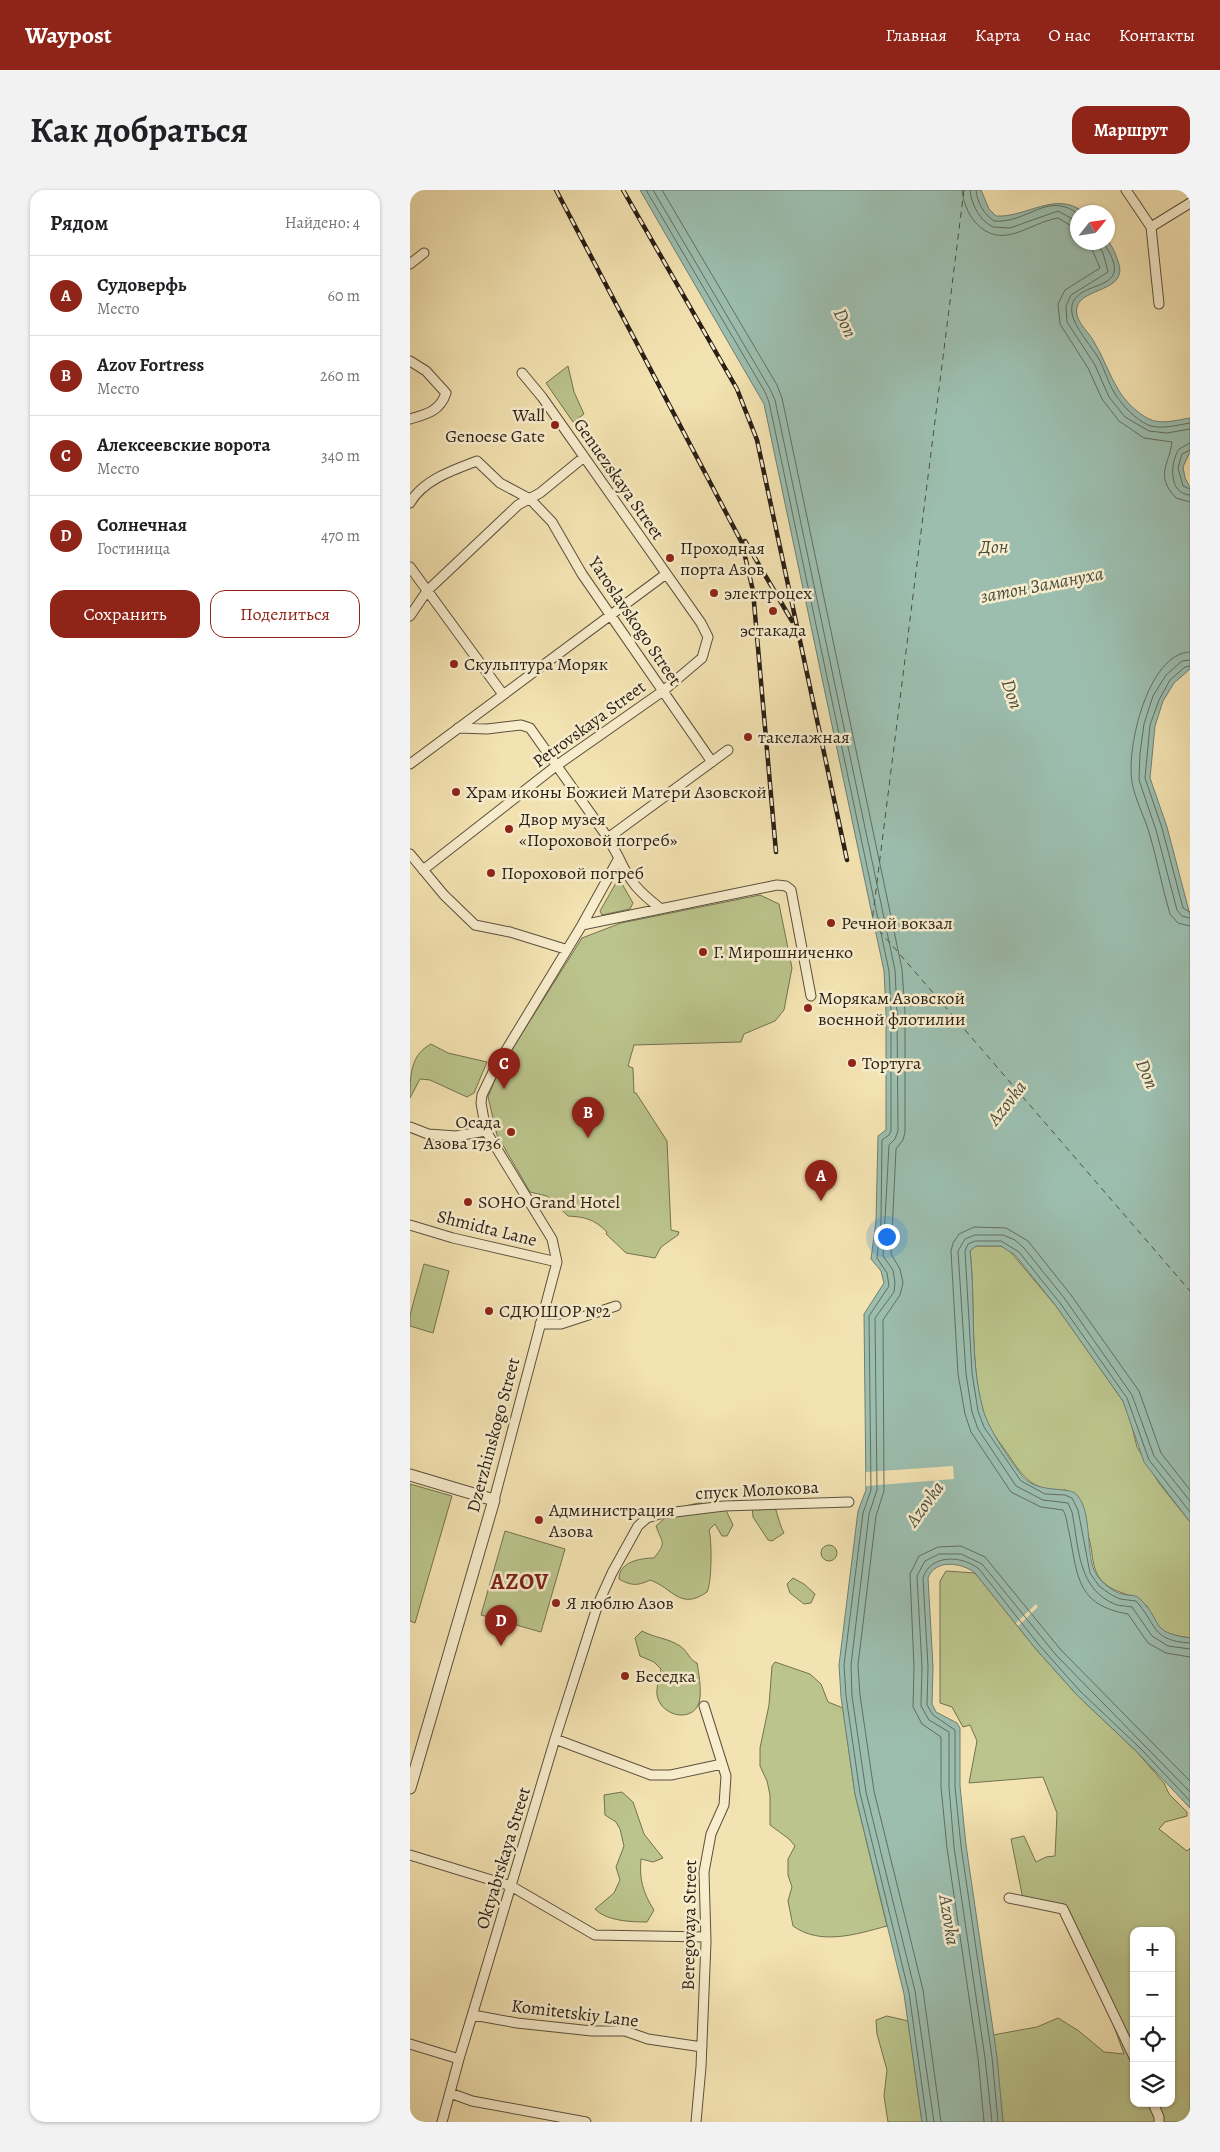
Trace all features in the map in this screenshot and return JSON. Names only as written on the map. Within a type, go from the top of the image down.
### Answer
[{"type":"street","points":[[1126,190],[1151,227],[1159,304]]},
{"type":"street","points":[[1151,227],[1190,203]]},
{"type":"street","points":[[410,264],[424,253]]},
{"type":"street","points":[[410,361],[426,371],[446,393],[443,403],[434,412],[410,419]]},
{"type":"street","name":"Genuezskaya Street","points":[[522,373],[542,397],[701,623],[708,638],[702,658]]},
{"type":"street","points":[[410,616],[427,592],[518,506],[530,500],[584,457]]},
{"type":"street","name":"Yaroslavskogo Street","points":[[410,503],[427,485],[448,472],[477,461],[500,483],[530,500],[552,522],[582,574],[712,762]]},
{"type":"street","points":[[410,567],[502,693]]},
{"type":"street","points":[[410,764],[502,693],[666,574]]},
{"type":"street","name":"Petrovskaya Street","points":[[423,870],[556,766],[662,690],[702,658]]},
{"type":"street","points":[[458,728],[487,729],[521,725],[530,728],[608,838],[626,874],[638,891],[660,908]]},
{"type":"street","points":[[608,838],[728,750]]},
{"type":"street","points":[[410,854],[444,895],[475,925],[510,932],[565,949],[582,925],[619,858]]},
{"type":"street","points":[[582,925],[777,885],[786,886],[791,890],[811,996]]},
{"type":"street","name":"Dzerzhinskogo Street","points":[[410,1788],[494,1500],[557,1262],[552,1239],[486,1131],[481,1103],[482,1095],[505,1050],[565,949]]},
{"type":"street","points":[[410,1127],[428,1134],[456,1136],[486,1131]]},
{"type":"street","name":"Shmidta Lane","points":[[410,1225],[453,1238],[557,1262]]},
{"type":"street","points":[[540,1324],[561,1324],[616,1306]]},
{"type":"street","points":[[410,1475],[494,1500]]},
{"type":"street","name":"спуск Молокова","points":[[598,1604],[612,1572],[638,1526],[648,1518],[660,1514],[724,1506],[849,1502]]},
{"type":"street","name":"Oktyabrskaya Street","points":[[442,2122],[459,2059],[555,1739],[598,1604]]},
{"type":"street","name":"Beregovaya Street","points":[[696,2122],[702,2048],[706,1937],[704,1872],[711,1834],[724,1805],[726,1776],[704,1706]]},
{"type":"street","points":[[555,1739],[651,1775],[671,1775],[722,1764]]},
{"type":"street","points":[[410,1854],[511,1886],[595,1935],[706,1937]]},
{"type":"street","points":[[1009,1898],[1063,1909],[1130,2049]]},
{"type":"street","name":"Komitetskiy Lane","points":[[473,2015],[517,2023],[592,2031],[625,2031],[648,2039],[702,2048]]},
{"type":"street","points":[[410,2044],[459,2059]]},
{"type":"street","points":[[450,2093],[472,2101],[586,2122]]},
{"type":"street","points":[[1154,2107],[1159,2122]]},
{"type":"green space","points":[[568,366],[574,392],[584,414],[573,422],[546,383]]},
{"type":"green space","points":[[621,882],[633,903],[630,909],[602,915],[600,911],[616,883]]},
{"type":"green space","points":[[760,895],[779,904],[792,968],[784,1010],[775,1021],[744,1034],[741,1042],[634,1045],[628,1066],[633,1068],[634,1093],[636,1093],[667,1141],[671,1230],[679,1232],[678,1235],[661,1247],[655,1258],[626,1253],[598,1224],[584,1218],[568,1216],[547,1196],[530,1192],[497,1135],[488,1097],[499,1070],[582,938],[621,923]]},
{"type":"green space","points":[[431,1044],[448,1053],[487,1062],[474,1093],[467,1097],[430,1080],[420,1079],[410,1098],[410,1082],[415,1060]]},
{"type":"green space","points":[[976,1246],[1001,1246],[1009,1250],[1056,1306],[1123,1401],[1130,1418],[1137,1447],[1159,1483],[1190,1522],[1190,1638],[1165,1632],[1156,1624],[1147,1606],[1103,1582],[1094,1566],[1086,1529],[1066,1490],[1046,1489],[1032,1483],[1020,1472],[990,1428],[982,1406],[975,1363],[970,1250]]},
{"type":"green space","points":[[424,1264],[449,1271],[433,1333],[410,1326],[410,1315]]},
{"type":"green space","points":[[410,1484],[452,1496],[415,1623],[410,1621]]},
{"type":"green space","points":[[772,1502],[784,1533],[772,1541],[768,1540],[753,1517],[752,1506]]},
{"type":"green space","points":[[699,1503],[724,1506],[733,1525],[727,1536],[722,1536],[715,1524],[709,1530],[711,1561],[707,1592],[698,1597],[683,1599],[650,1580],[635,1584],[619,1579],[622,1569],[626,1565],[637,1560],[654,1558],[661,1549],[662,1542],[656,1526],[676,1511]]},
{"type":"green space","points":[[505,1531],[565,1549],[541,1632],[481,1615]]},
{"type":"green space","points":[[826,1545],[832,1545],[837,1550],[835,1559],[826,1561],[821,1556],[821,1550]]},
{"type":"green space","points":[[946,1571],[975,1573],[1035,1648],[1077,1695],[1137,1752],[1164,1783],[1169,1794],[1187,1812],[1187,1816],[1165,1822],[1159,1829],[1187,1851],[1190,1848],[1190,2122],[1003,2122],[993,2035],[1037,2027],[1058,2018],[1079,2031],[1104,2052],[1124,2054],[1112,2021],[1059,1906],[1023,1899],[1011,1839],[1024,1836],[1036,1862],[1046,1857],[1055,1856],[1057,1813],[1043,1777],[969,1783],[977,1741],[970,1725],[963,1727],[952,1707],[940,1703],[940,1581]]},
{"type":"green space","points":[[793,1578],[804,1584],[815,1594],[811,1603],[804,1604],[790,1593],[787,1584]]},
{"type":"green space","points":[[642,1631],[675,1643],[683,1648],[692,1660],[697,1663],[700,1680],[700,1698],[693,1712],[679,1715],[665,1709],[660,1703],[657,1692],[661,1669],[654,1662],[640,1656],[635,1638]]},
{"type":"green space","points":[[775,1662],[810,1674],[821,1684],[828,1702],[843,1708],[855,1794],[887,1926],[851,1935],[827,1937],[815,1936],[793,1926],[788,1901],[792,1887],[788,1875],[788,1859],[795,1846],[789,1839],[770,1825],[770,1795],[767,1781],[760,1766],[760,1748],[769,1705],[772,1666]]},
{"type":"green space","points":[[622,1792],[633,1802],[644,1834],[663,1858],[653,1862],[641,1859],[643,1886],[654,1910],[647,1922],[612,1918],[595,1909],[614,1893],[620,1880],[616,1867],[624,1846],[620,1829],[616,1822],[605,1815],[604,1795]]},
{"type":"green space","points":[[887,2016],[908,2021],[922,2122],[888,2122],[884,2096],[887,2070],[877,2034],[876,2020]]},
{"type":"water","name":"Дон","points":[[640,190],[981,190],[989,209],[996,216],[1007,216],[1052,204],[1070,205],[1070,250],[1114,250],[1120,271],[1112,284],[1081,301],[1077,307],[1079,321],[1097,346],[1119,391],[1136,410],[1145,417],[1159,422],[1190,418],[1190,452],[1183,467],[1185,478],[1190,487],[1190,669],[1174,683],[1163,701],[1155,726],[1150,778],[1167,827],[1190,915],[1190,1522],[1144,1462],[1123,1401],[1056,1306],[1015,1255],[1001,1246],[976,1246],[970,1251],[976,1370],[983,1409],[994,1434],[1023,1477],[1037,1486],[1066,1490],[1076,1494],[1081,1501],[1087,1520],[1094,1570],[1102,1581],[1118,1593],[1138,1597],[1152,1614],[1158,1625],[1168,1633],[1190,1638],[1190,1808],[1137,1752],[1077,1695],[1035,1648],[975,1573],[963,1566],[949,1564],[942,1565],[931,1572],[928,1578],[933,1667],[932,1704],[936,1712],[957,1723],[960,1728],[960,1786],[966,1845],[997,2057],[1003,2122],[922,2122],[904,1994],[855,1794],[841,1697],[839,1665],[858,1511],[866,1490],[864,1314],[884,1283],[881,1271],[871,1259],[876,1221],[878,1136],[886,1130],[884,971],[764,404]]},
{"type":"pier","points":[[953,1466],[954,1479],[866,1486],[866,1472]]},
{"type":"pier","points":[[1036,1604],[1038,1607],[1018,1626],[1016,1623]]},
{"type":"ferry route","points":[[964,190],[872,922],[1190,1291]]},
{"type":"railway","points":[[556,190],[742,543],[753,591],[776,852]]},
{"type":"railway","points":[[623,190],[737,389],[757,440],[847,860]]},
{"type":"railway","points":[[745,541],[792,621]]},
{"type":"place","name":"Wall Genoese Gate","points":[[555,425]]},
{"type":"place","name":"Проходная порта Азов","points":[[670,558]]},
{"type":"place","name":"электроцех","points":[[714,593]]},
{"type":"place","name":"эстакада","points":[[773,611]]},
{"type":"place","name":"Скульптура Моряк","points":[[454,664]]},
{"type":"place","name":"такелажная","points":[[748,737]]},
{"type":"place","name":"Храм иконы Божией Матери Азовской","points":[[456,792]]},
{"type":"place","name":"Двор музея «Пороховой погреб»","points":[[509,829]]},
{"type":"place","name":"Пороховой погреб","points":[[491,873]]},
{"type":"place","name":"Речной вокзал","points":[[831,923]]},
{"type":"place","name":"Г. Мирошниченко","points":[[703,952]]},
{"type":"place","name":"Морякам Азовской военной флотилии","points":[[808,1008]]},
{"type":"place","name":"Тортуга","points":[[852,1063]]},
{"type":"place","name":"Алексеевские ворота","points":[[504,1089]]},
{"type":"place","name":"Осада Азова 1736","points":[[511,1132]]},
{"type":"place","name":"Azov Fortress","points":[[588,1138]]},
{"type":"place","name":"Судоверфь","points":[[821,1201]]},
{"type":"place","name":"SOHO Grand Hotel","points":[[468,1202]]},
{"type":"place","name":"СДЮШОР №2","points":[[489,1311]]},
{"type":"place","name":"Администрация Азова","points":[[539,1520]]},
{"type":"place","name":"Я люблю Азов","points":[[556,1603]]},
{"type":"place","name":"Солнечная","points":[[501,1646]]},
{"type":"place","name":"Беседка","points":[[625,1676]]},
{"type":"district","name":"AZOV","points":[[520,1582]]},
{"type":"water label","name":"Don","points":[[845,323]]},
{"type":"water label","name":"затон Замануха","points":[[1042,585]]},
{"type":"water label","name":"Don","points":[[1012,694]]},
{"type":"water label","name":"Don","points":[[1147,1074]]},
{"type":"water label","name":"Azovka","points":[[1007,1103]]},
{"type":"water label","name":"Azovka","points":[[925,1504]]},
{"type":"water label","name":"Azovka","points":[[949,1920]]}]
